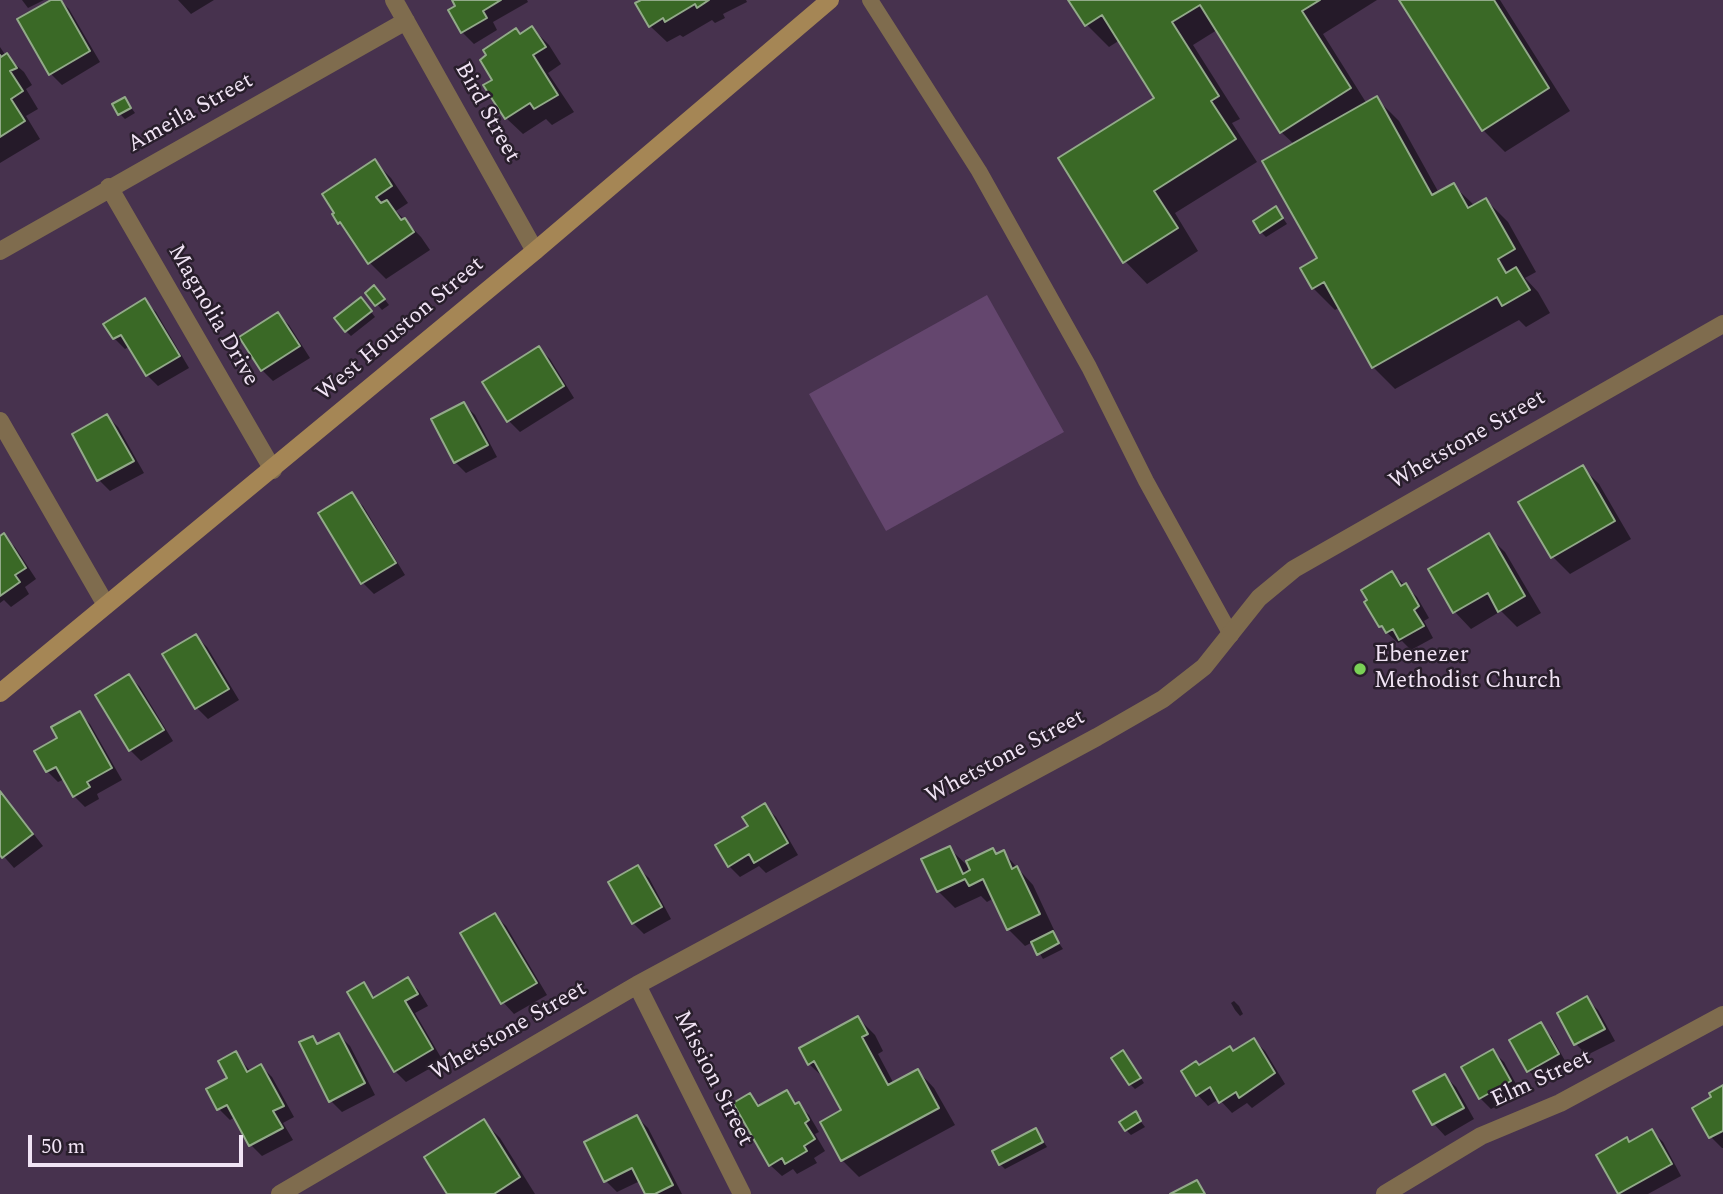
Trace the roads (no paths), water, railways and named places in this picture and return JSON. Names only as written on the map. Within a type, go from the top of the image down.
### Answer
[{"type":"main road","name":"West Houston Street","points":[[0,693],[535,251],[820,3]]},
{"type":"street","name":"Bird Street","points":[[394,0],[535,251]]},
{"type":"street","name":"Ameila Street","points":[[0,251],[406,21]]},
{"type":"street","name":"Magnolia Drive","points":[[109,187],[272,470]]},
{"type":"street","name":"Whetstone Street","points":[[280,1194],[637,985],[1163,699],[1204,667],[1259,598],[1294,569],[1723,324]]},
{"type":"street","points":[[0,421],[106,605]]},
{"type":"street","name":"Mission Street","points":[[637,985],[742,1194]]},
{"type":"street","name":"Elm Street","points":[[1385,1194],[1480,1136],[1560,1103],[1723,1016]]},
{"type":"lane","points":[[870,0],[979,171],[1088,367],[1146,481],[1231,635]]},
{"type":"place","name":"Ebenezer Methodist Church","points":[[1360,669]]}]
